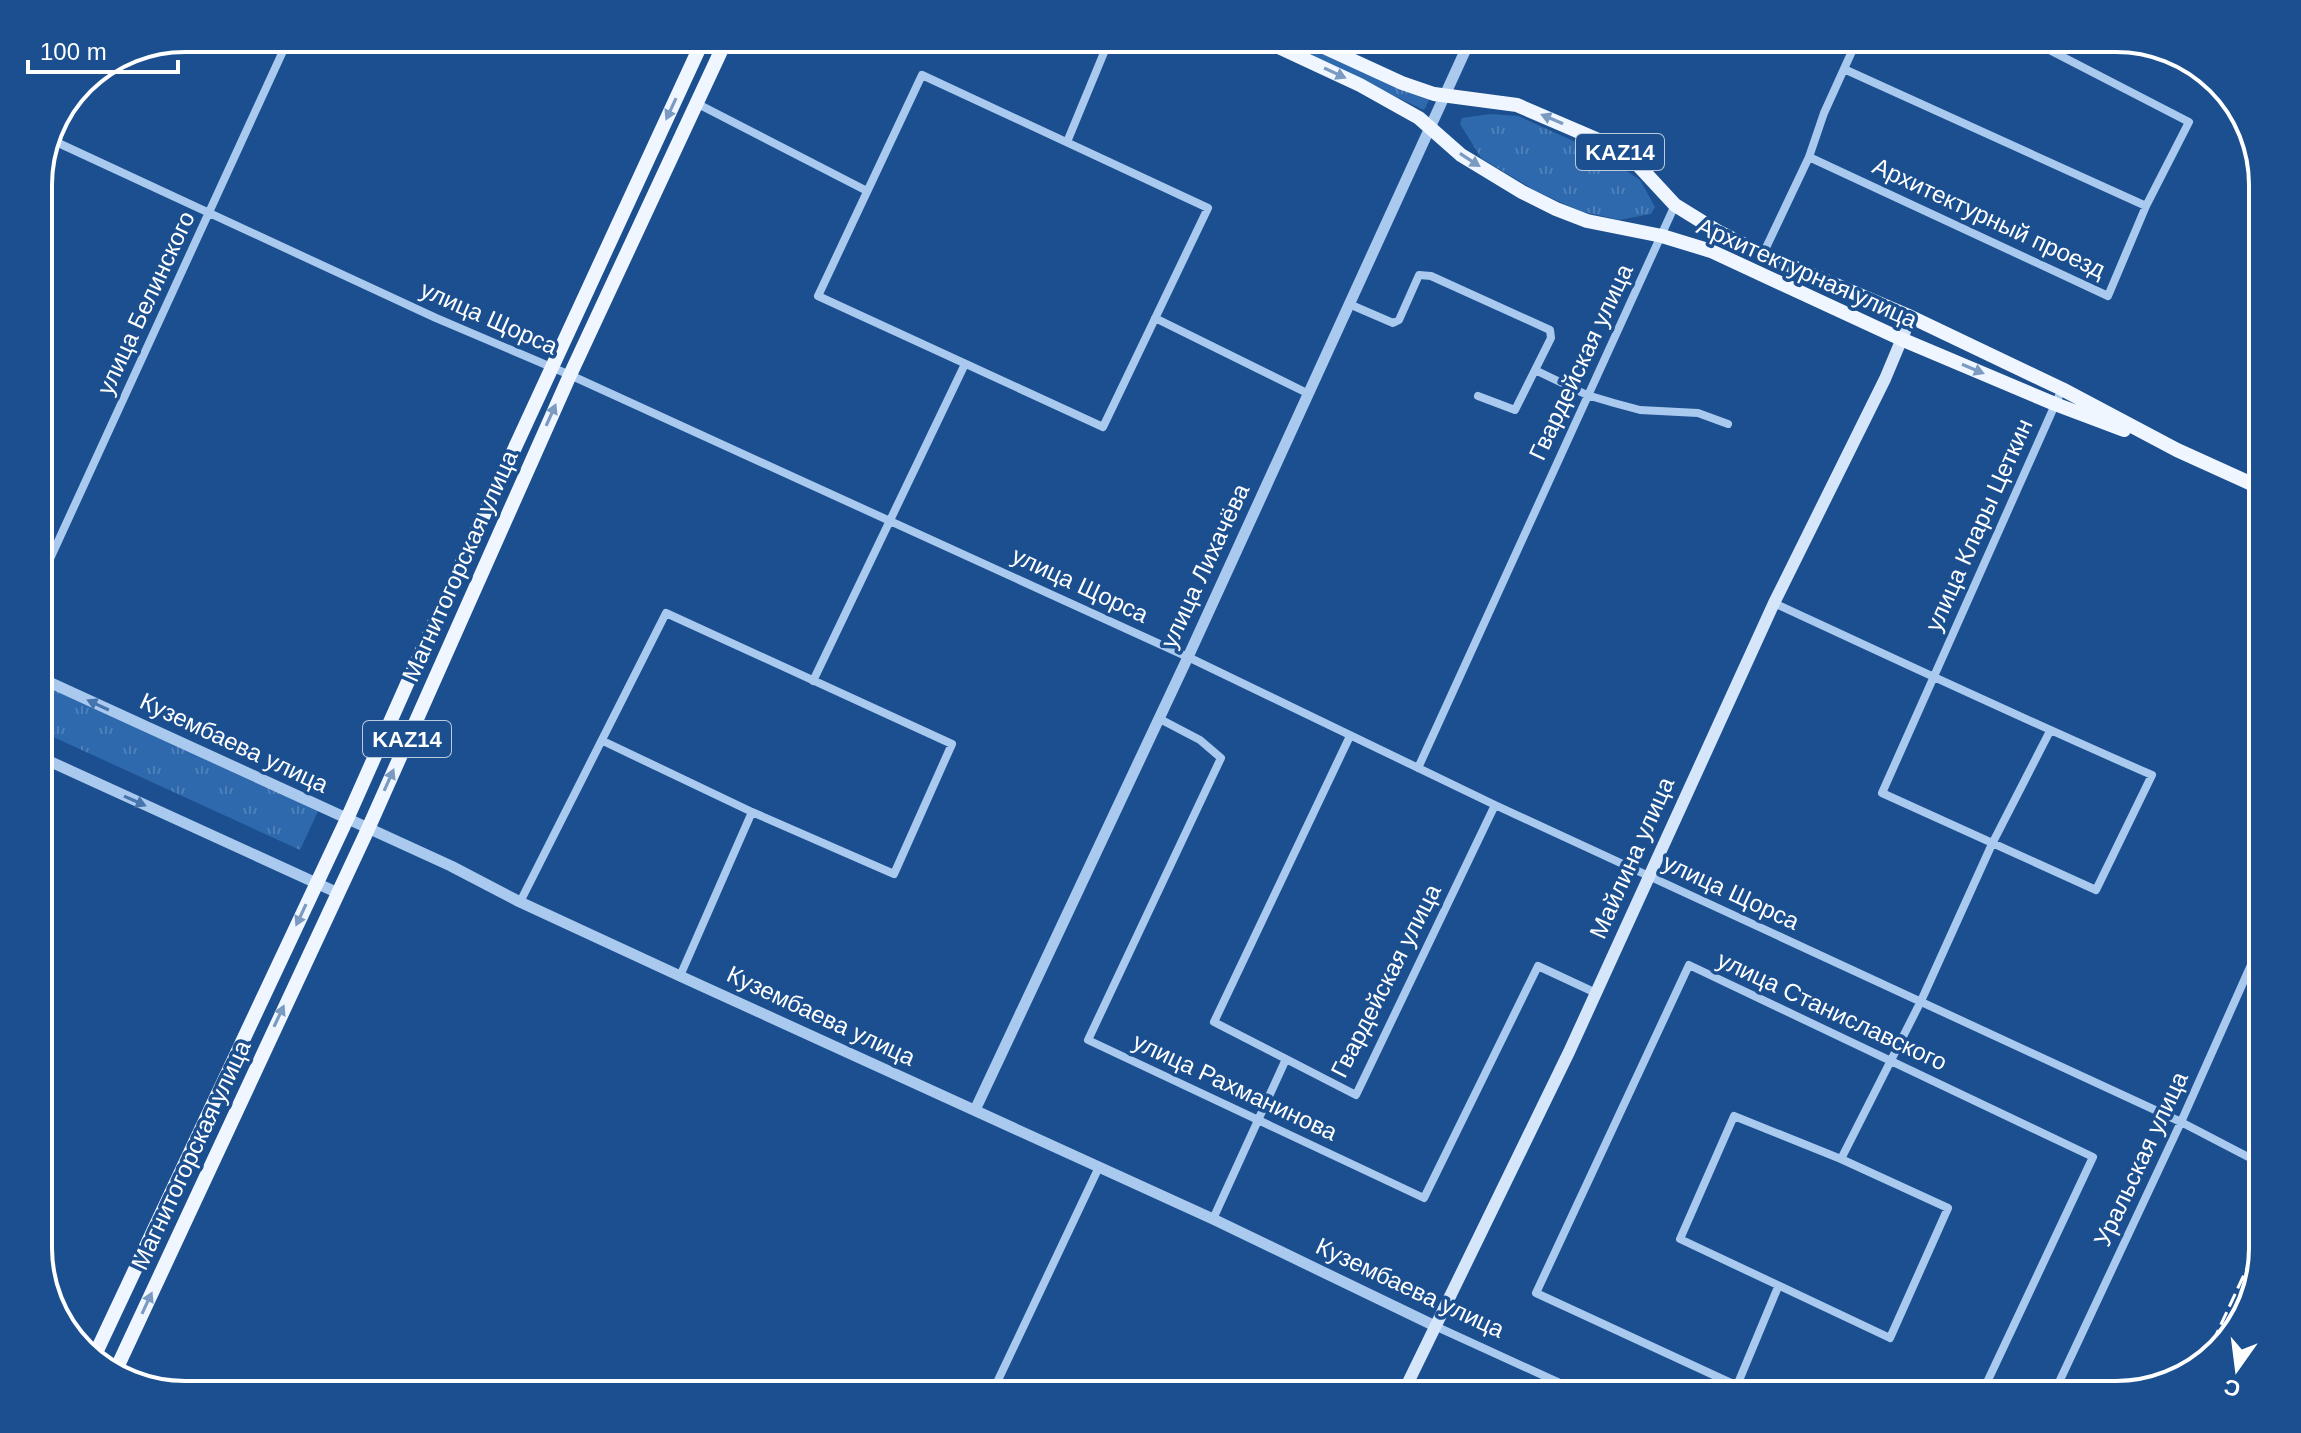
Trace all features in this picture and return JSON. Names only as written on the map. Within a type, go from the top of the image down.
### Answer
[{"type":"main road","name":"Магнитогорская улица","points":[[98,1348],[347,819],[698,52]]},
{"type":"main road","name":"Магнитогорская улица","points":[[119,1363],[368,829],[570,375],[720,52]]},
{"type":"main road","name":"Архитектурная улица","points":[[1289,52],[1360,85],[1419,118],[1461,155],[1556,209],[1587,221],[1662,236],[1711,251],[1901,339],[2055,404],[2177,450]]},
{"type":"main road","name":"Архитектурная улица","points":[[1334,52],[1402,83],[1445,96],[1517,105],[1610,145],[1638,165],[1675,205],[1717,231],[1911,317],[2249,483]]},
{"type":"main road","name":"Майлина улица","points":[[1409,1381],[1596,993],[1774,603],[1885,379],[1911,317]]},
{"type":"street","name":"улица Белинского","points":[[52,555],[283,52]]},
{"type":"street","points":[[1067,142],[1104,52]]},
{"type":"street","name":"улица Лихачёва","points":[[975,1110],[1188,657],[1465,52]]},
{"type":"street","points":[[1763,254],[1809,157],[1824,113],[1852,52]]},
{"type":"street","name":"Архитектурный проезд","points":[[1809,157],[2108,296],[2146,206],[2189,122],[2053,52]]},
{"type":"street","points":[[1844,69],[2146,206]]},
{"type":"street","points":[[922,75],[1067,142],[1208,208],[1103,427],[818,296],[922,75]]},
{"type":"street","points":[[696,103],[867,191]]},
{"type":"street","name":"улица Щорса","points":[[60,144],[436,318],[570,375],[1188,657],[1495,805],[2181,1122],[2249,1157]]},
{"type":"street","name":"Гвардейская улица","points":[[1418,768],[1675,205]]},
{"type":"street","points":[[1349,304],[1393,323],[1399,320],[1419,275],[1431,276],[1550,330],[1551,338],[1515,410],[1478,396]]},
{"type":"street","points":[[1155,318],[1309,394]]},
{"type":"street","points":[[813,681],[965,364]]},
{"type":"street","points":[[1535,370],[1587,395],[1640,410],[1698,413],[1728,424]]},
{"type":"street","name":"улица Клары Цеткин","points":[[1774,603],[1934,677],[2050,731],[2152,775],[2096,890],[1882,793],[1934,677],[2055,404],[2062,389]]},
{"type":"street","points":[[520,902],[666,613],[952,744],[894,874],[752,812],[603,741]]},
{"type":"street","name":"Кузембаева улица","points":[[52,683],[451,866],[520,902],[680,976],[1213,1219],[1555,1381]]},
{"type":"street","name":"улица Рахманинова","points":[[1158,718],[1200,740],[1221,758],[1088,1040],[1424,1198],[1538,966],[1596,993]]},
{"type":"street","points":[[1841,1159],[1921,1001],[1992,844],[2050,731]]},
{"type":"street","name":"Гвардейская улица","points":[[1350,736],[1214,1022],[1356,1095],[1495,805]]},
{"type":"street","points":[[52,762],[338,893]]},
{"type":"street","points":[[680,976],[752,812]]},
{"type":"street","name":"улица Станиславского","points":[[1717,1381],[1536,1293],[1689,965],[2093,1157],[1988,1381]]},
{"type":"street","name":"Уральская улица","points":[[2060,1381],[2249,969]]},
{"type":"street","points":[[1213,1219],[1286,1059]]},
{"type":"street","points":[[1734,1116],[1841,1159],[1948,1208],[1890,1338],[1778,1287],[1680,1239],[1734,1116]]},
{"type":"street","points":[[998,1381],[1099,1167]]},
{"type":"street","points":[[1739,1381],[1778,1287]]},
{"type":"green space","points":[[1301,52],[1330,52],[1430,98],[1424,110]]},
{"type":"green space","points":[[1490,114],[1518,116],[1598,152],[1640,180],[1655,207],[1651,214],[1619,220],[1580,211],[1536,191],[1481,158],[1460,124],[1462,118]]},
{"type":"green space","points":[[52,685],[319,809],[300,850],[52,736]]},
{"type":"railway","points":[[2219,1329],[2247,1268]]}]
